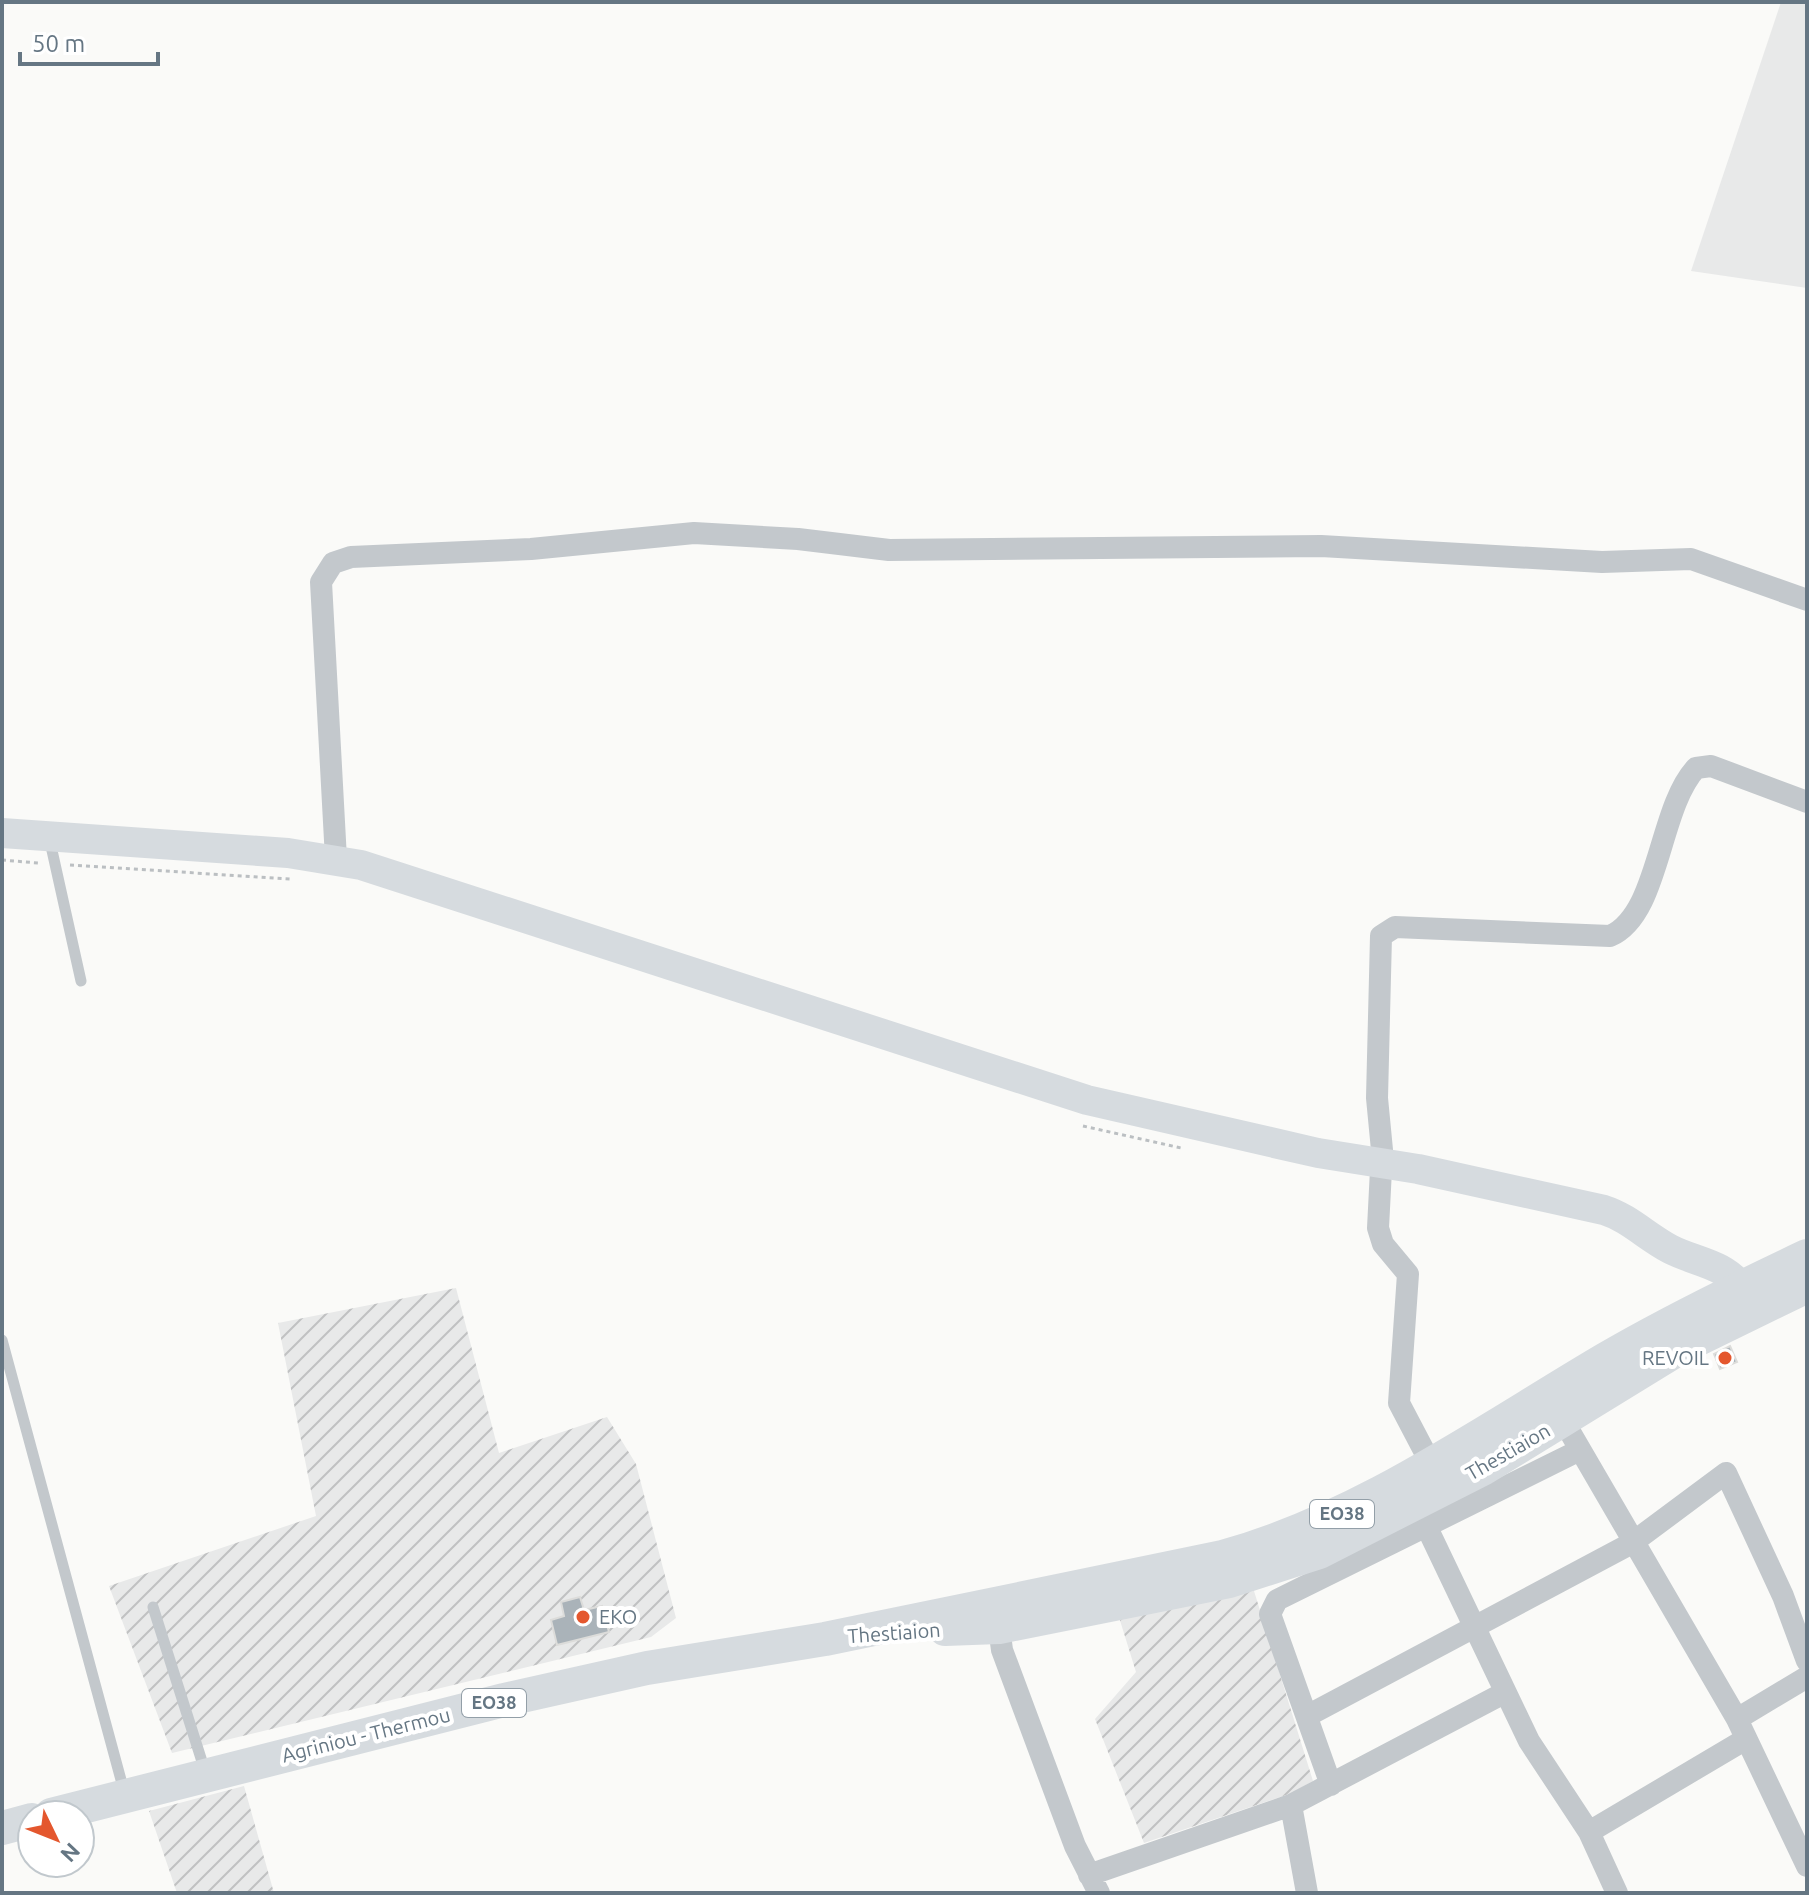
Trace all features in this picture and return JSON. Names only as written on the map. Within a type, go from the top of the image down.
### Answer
[{"type":"main road","name":"Thestiaion","points":[[825,1639],[999,1627],[1273,1569],[1365,1531],[1555,1407],[1671,1338],[1741,1287],[1807,1256]]},
{"type":"main road","name":"Thestiaion","points":[[1671,1338],[1807,1286]]},
{"type":"main road","name":"Thestiaion","points":[[825,1639],[1223,1557],[1419,1494]]},
{"type":"main road","name":"Agriniou - Thermou","points":[[96,1803],[647,1668],[825,1639]]},
{"type":"street","points":[[336,859],[321,582],[333,563],[351,557],[531,549],[694,533],[798,539],[889,550],[1321,546],[1602,562],[1691,559],[1807,600]]},
{"type":"street","points":[[1617,1893],[1589,1832],[1529,1741],[1504,1693],[1474,1629],[1419,1494],[1399,1403],[1409,1280],[1406,1269],[1379,1235],[1381,1163],[1377,1098],[1381,939],[1386,930],[1405,927],[1610,936],[1621,931],[1636,916],[1676,807],[1696,768],[1711,766],[1807,802]]},
{"type":"street","points":[[2,833],[52,850],[336,859],[401,877],[1087,1100],[1318,1153],[1381,1163],[1616,1214],[1666,1247],[1722,1269],[1741,1287]]},
{"type":"street","points":[[1555,1407],[1742,1729],[1807,1866]]},
{"type":"street","points":[[1331,1785],[1270,1614],[1272,1606],[1419,1494],[1580,1450]]},
{"type":"street","points":[[1307,1716],[1632,1543],[1726,1473],[1783,1596],[1807,1661]]},
{"type":"street","points":[[999,1627],[1002,1650],[1094,1884],[1291,1805],[1504,1693]]},
{"type":"street","points":[[1589,1832],[1742,1729],[1807,1677]]},
{"type":"street","points":[[1291,1805],[1307,1893]]},
{"type":"lane","points":[[52,850],[81,981]]},
{"type":"lane","points":[[2,1340],[125,1796]]},
{"type":"lane","points":[[153,1607],[206,1775]]},
{"type":"path","points":[[2,860],[52,850],[294,880]]},
{"type":"path","points":[[1080,1125],[1187,1149]]},
{"type":"shaded area","points":[[1781,2],[1807,2],[1807,288],[1691,271]]},
{"type":"shaded area","points":[[456,1288],[499,1453],[607,1417],[636,1464],[676,1618],[651,1637],[172,1753],[109,1586],[316,1516],[278,1323]]},
{"type":"shaded area","points":[[1254,1591],[1313,1781],[1292,1793],[1144,1843],[1095,1719],[1136,1672],[1118,1614]]},
{"type":"shaded area","points":[[244,1786],[274,1893],[177,1893],[149,1811]]},
{"type":"building","points":[[1730,1346],[1737,1362],[1720,1369],[1714,1354]]},
{"type":"building","points":[[580,1597],[584,1610],[602,1606],[609,1632],[557,1645],[551,1620],[564,1616],[561,1602]]},
{"type":"place","name":"REVOIL","points":[[1725,1358]]},
{"type":"place","name":"EKO","points":[[583,1617]]}]
